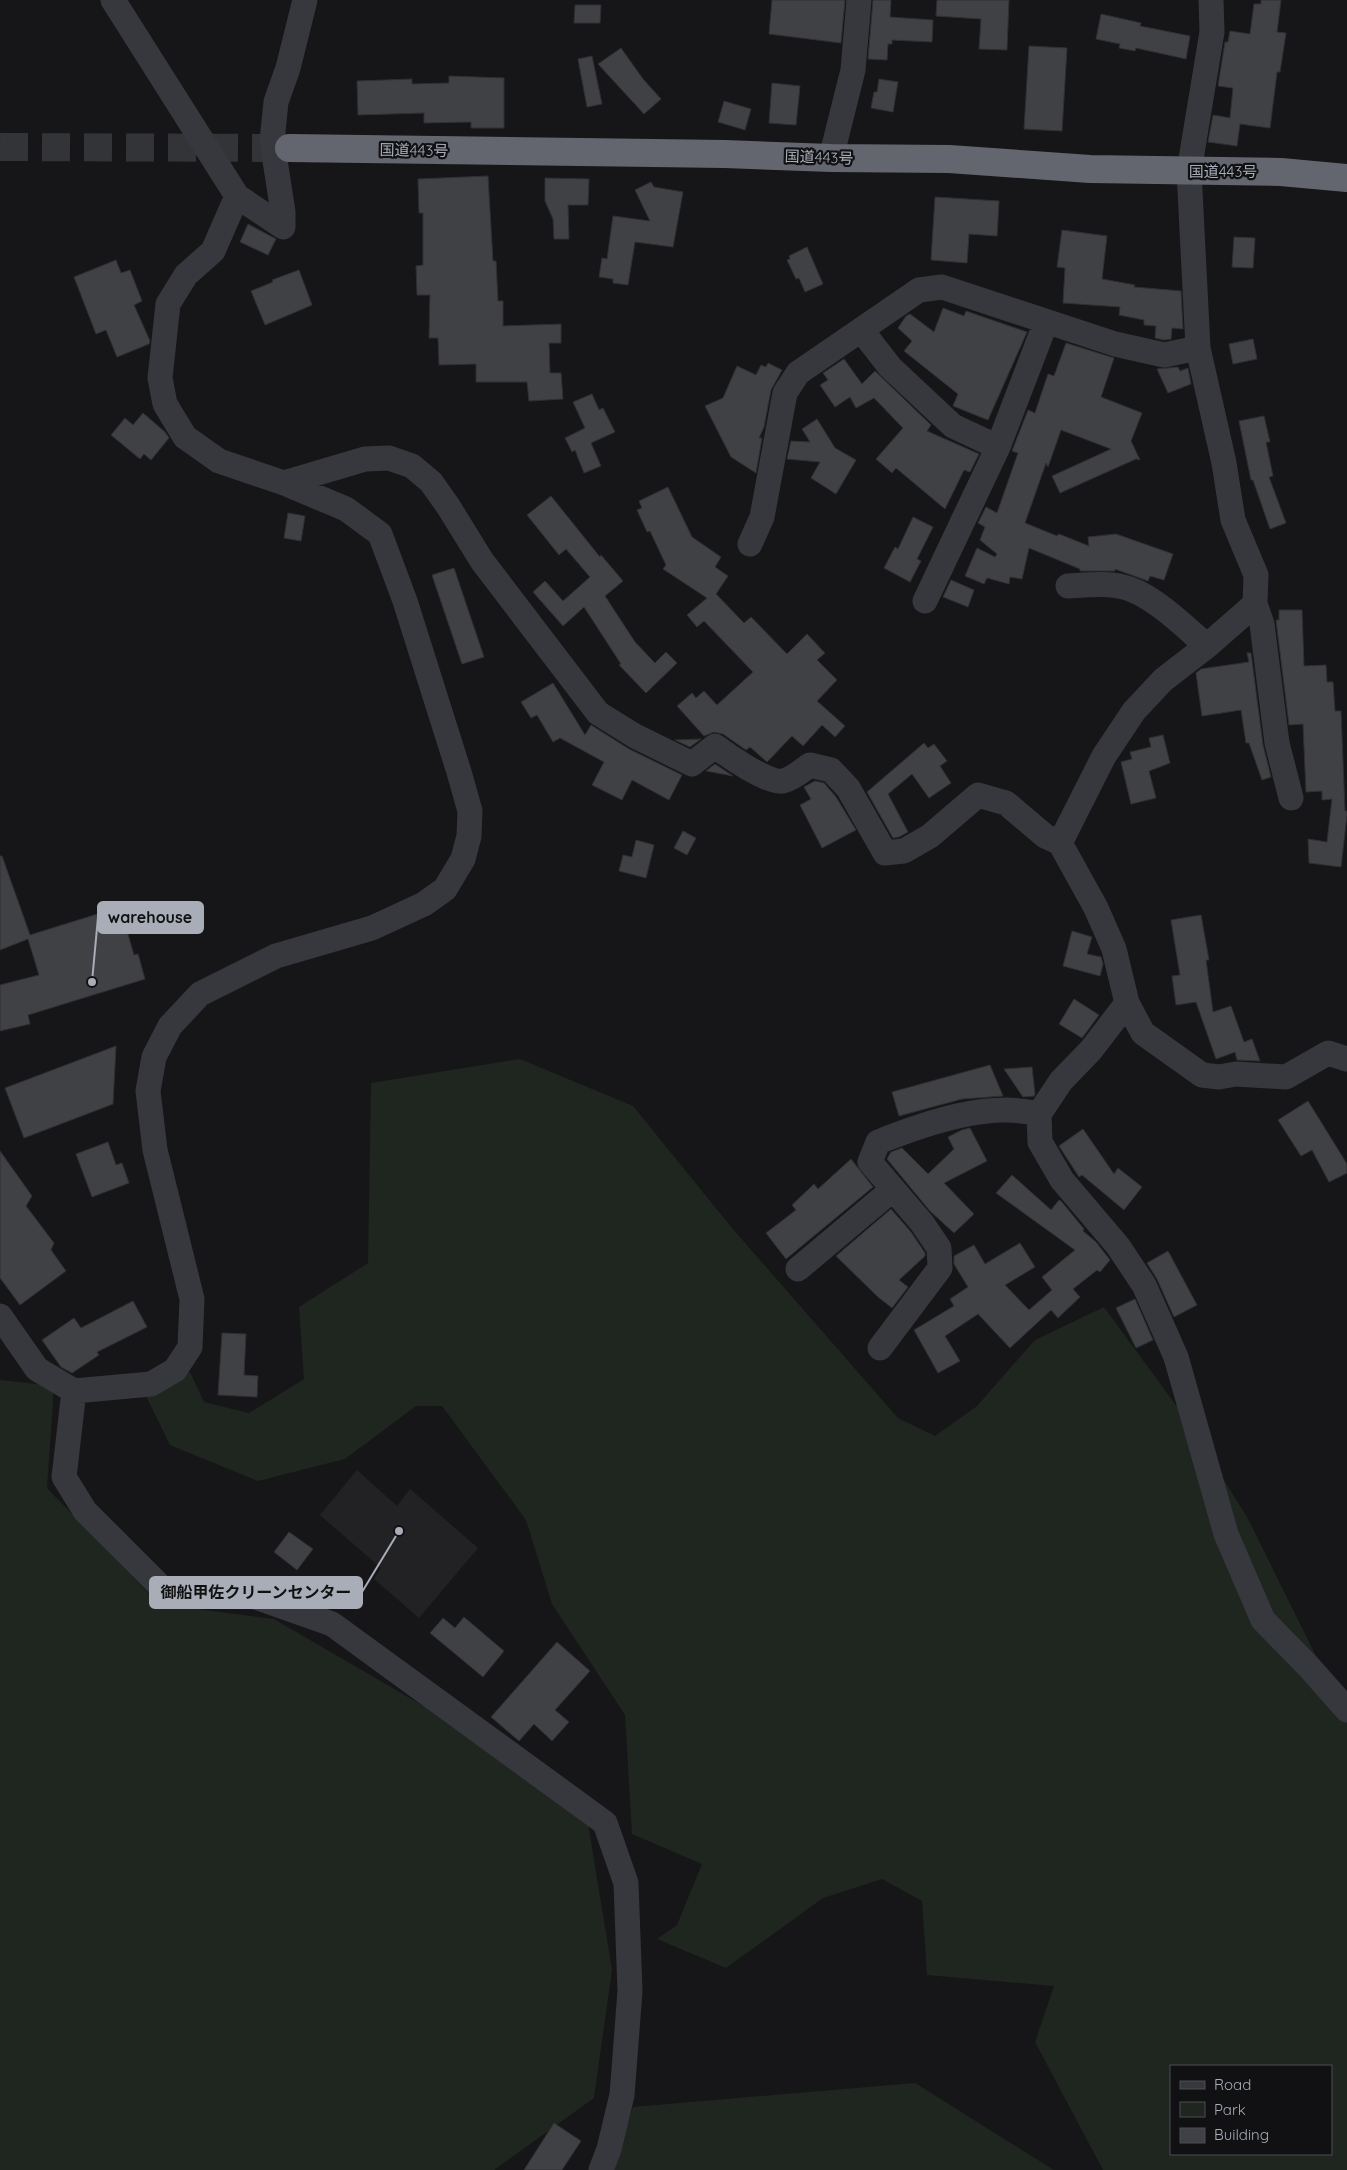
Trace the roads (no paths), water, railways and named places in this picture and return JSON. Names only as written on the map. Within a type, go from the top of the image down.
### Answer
[{"type":"highway","name":"国道443号","points":[[290,148],[949,159],[1090,169],[1281,172],[1347,178]]},
{"type":"street","points":[[113,0],[237,196],[283,226],[283,212],[272,141],[276,102],[288,68],[304,0]]},
{"type":"street","points":[[832,158],[853,70],[859,0]]},
{"type":"street","points":[[1211,0],[1212,32],[1189,171],[1198,348],[1224,463],[1233,520],[1256,575],[1255,604],[1262,624],[1277,743],[1291,798]]},
{"type":"street","points":[[0,1316],[37,1369],[74,1391],[151,1384],[175,1370],[190,1347],[192,1299],[155,1150],[148,1091],[154,1057],[170,1026],[200,994],[276,956],[372,928],[424,904],[445,889],[463,859],[469,836],[470,811],[459,772],[405,601],[380,534],[346,509],[284,483],[219,460],[184,437],[165,404],[160,378],[168,304],[186,275],[213,252],[237,196]]},
{"type":"street","points":[[750,544],[762,517],[785,393],[798,373],[862,331],[919,290],[929,287],[942,287],[1115,344],[1164,355],[1198,348]]},
{"type":"street","points":[[925,601],[998,447],[1046,322]]},
{"type":"street","points":[[862,331],[890,367],[953,426],[998,447]]},
{"type":"street","points":[[284,483],[365,459],[388,458],[412,466],[431,482],[482,561],[598,712],[635,736],[692,764],[714,746],[736,761],[774,780],[783,781],[810,766],[831,770],[848,788],[885,853],[904,851],[930,836],[978,795],[1006,803],[1044,836],[1060,843],[1096,908],[1114,949],[1127,1003],[1143,1033],[1202,1075],[1219,1077],[1236,1074],[1286,1076],[1328,1053],[1347,1059]]},
{"type":"street","points":[[1068,586],[1102,584],[1130,588],[1166,610],[1207,646]]},
{"type":"street","points":[[1060,843],[1104,756],[1134,711],[1163,680],[1207,646],[1255,604]]},
{"type":"street","points":[[1127,1003],[1091,1050],[1061,1081],[1039,1114],[1040,1142],[1062,1180],[1118,1246],[1144,1286],[1176,1357],[1226,1534],[1263,1620],[1309,1667],[1347,1710]]},
{"type":"street","points":[[880,1348],[940,1268],[938,1248],[922,1223],[870,1162],[878,1142],[914,1128],[947,1118],[973,1113],[1028,1111],[1039,1114]]},
{"type":"street","points":[[798,1270],[892,1190]]},
{"type":"street","points":[[74,1391],[64,1477],[85,1510],[163,1589],[250,1595],[332,1624],[605,1823],[626,1883],[630,1991],[622,2096],[609,2149],[601,2170]]},
{"type":"tunnel","points":[[0,147],[289,148]]},
{"type":"place","name":"warehouse","points":[[92,982]]},
{"type":"place","name":"御船甲佐クリーンセンター","points":[[399,1531]]}]
